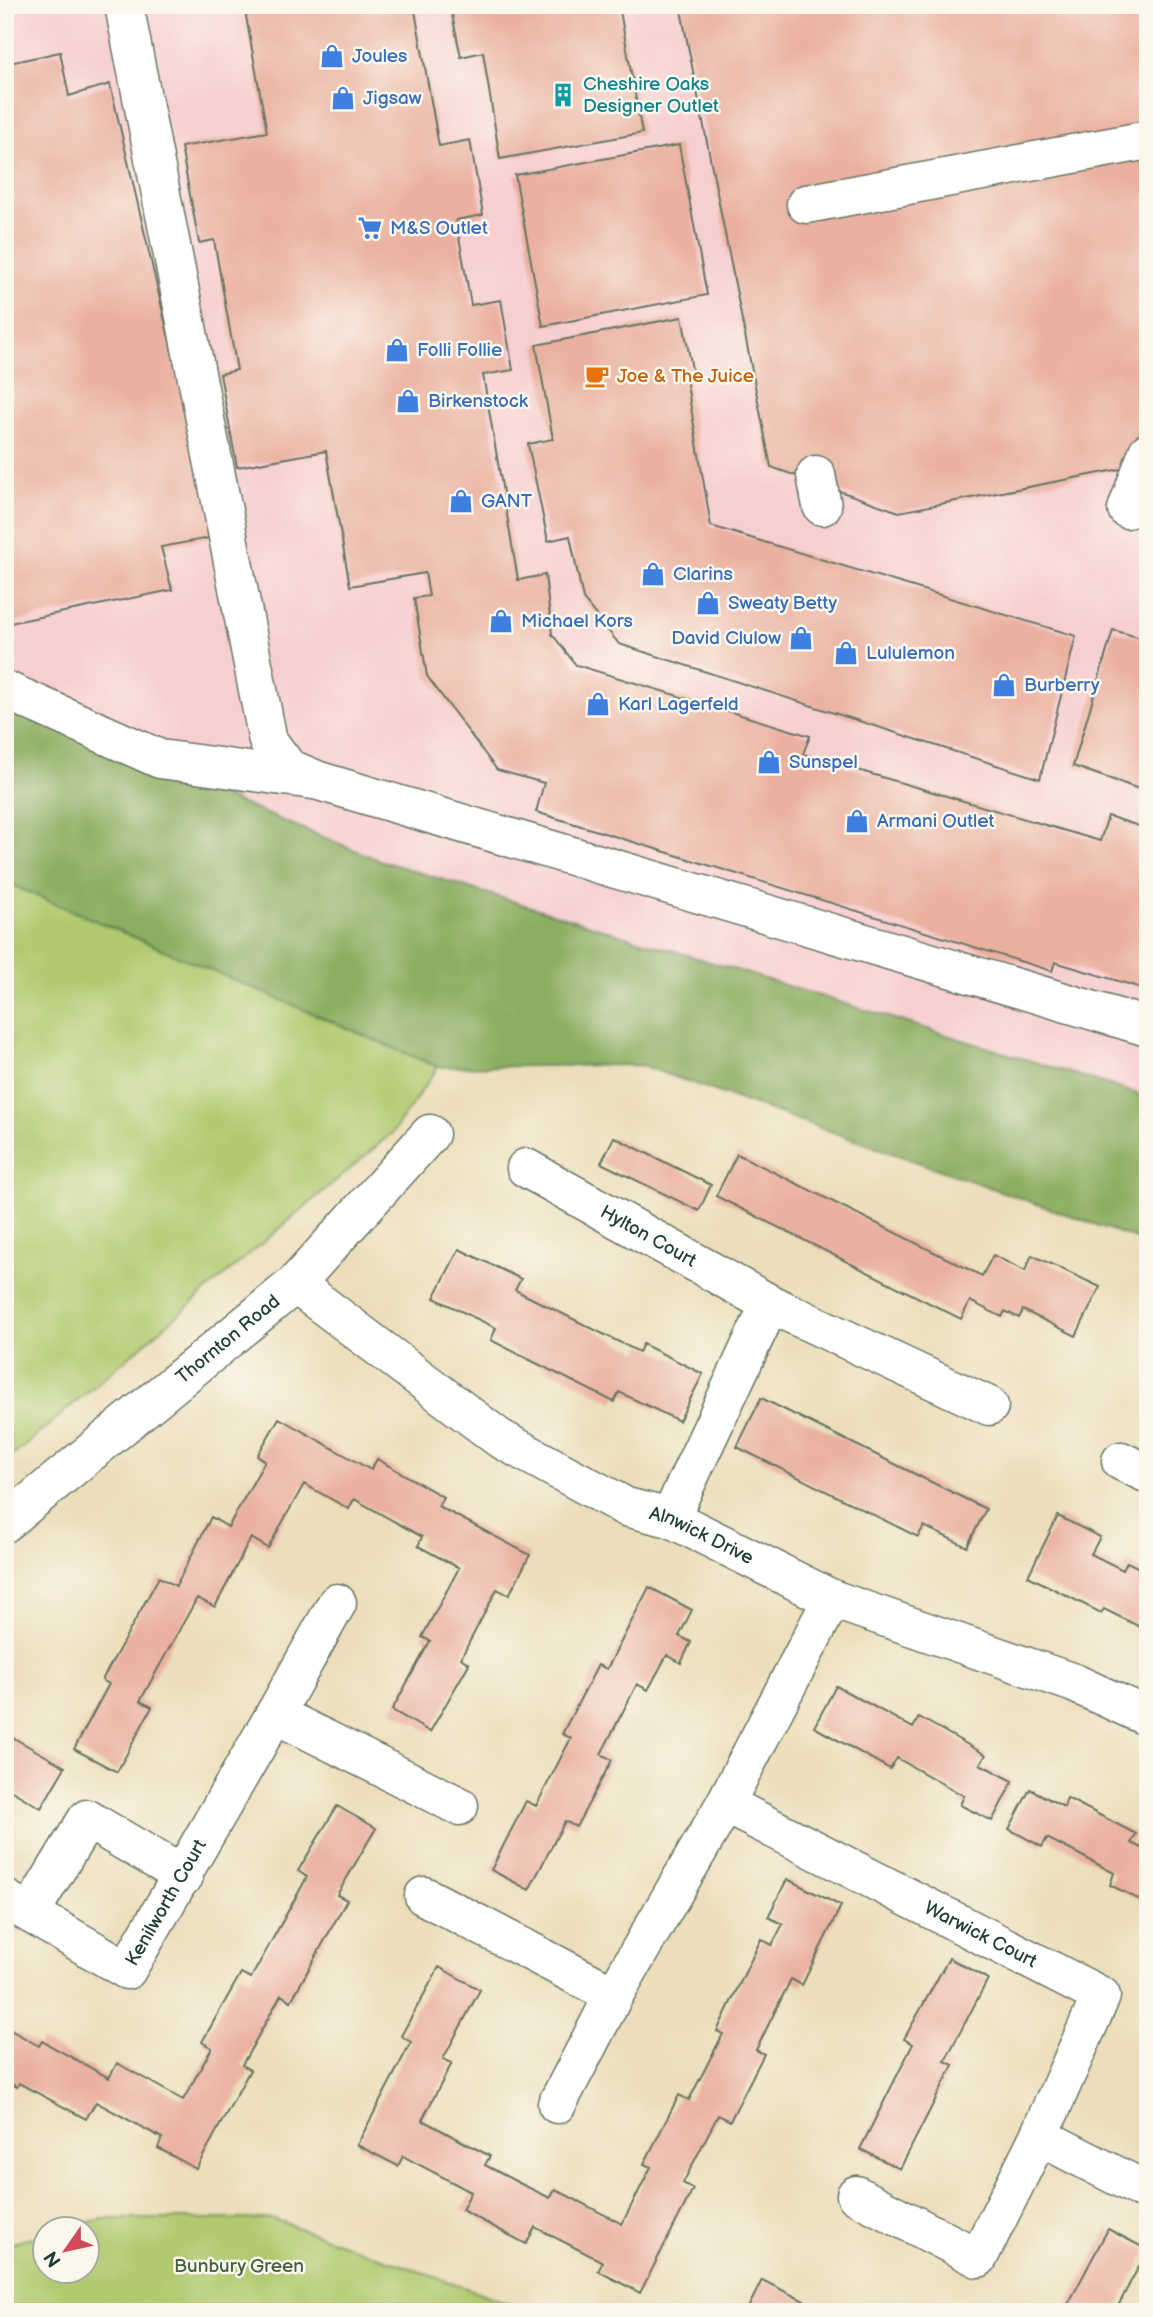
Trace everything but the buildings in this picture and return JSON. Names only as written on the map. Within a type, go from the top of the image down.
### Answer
[{"type":"street","points":[[124,5],[268,741],[288,768],[319,781],[1148,1027]]},
{"type":"street","points":[[806,204],[1148,140]]},
{"type":"street","points":[[1127,509],[1148,452]]},
{"type":"street","points":[[5,690],[160,760],[319,781]]},
{"type":"street","name":"Thornton Road","points":[[5,1522],[295,1284],[430,1135]]},
{"type":"street","name":"Hylton Court","points":[[526,1168],[770,1304],[989,1406]]},
{"type":"street","name":"Alnwick Drive","points":[[295,1284],[499,1438],[626,1507],[670,1518],[832,1599],[1074,1684],[1148,1717]]},
{"type":"street","points":[[670,1518],[770,1304]]},
{"type":"street","points":[[557,2104],[614,1995],[725,1804],[832,1599]]},
{"type":"street","name":"Kenilworth Court","points":[[18,1906],[127,1970],[184,1876],[337,1603]]},
{"type":"street","points":[[275,1714],[459,1806]]},
{"type":"street","name":"Warwick Court","points":[[725,1804],[1101,1996],[1039,2136],[978,2258],[856,2195]]},
{"type":"street","points":[[18,1906],[87,1819],[184,1876]]},
{"type":"street","points":[[424,1896],[614,1995]]},
{"type":"street","points":[[1039,2136],[1148,2192]]},
{"type":"shaded area","name":"Cheshire Oaks Designer Outlet","points":[[5,5],[1148,5],[1148,1230],[5,732]]},
{"type":"green space","points":[[5,707],[379,860],[1148,1097],[1148,1243],[641,1065],[438,1067],[5,882]]},
{"type":"green space","points":[[5,882],[438,1067],[393,1132],[5,1462]]},
{"type":"green space","name":"Bunbury Green","points":[[102,2219],[274,2219],[533,2312],[5,2312],[5,2245],[32,2238],[32,2286],[102,2286]]},
{"type":"place","name":"Joules","points":[[332,56]]},
{"type":"place","name":"Cheshire Oaks Designer Outlet","points":[[563,95]]},
{"type":"place","name":"Jigsaw","points":[[343,98]]},
{"type":"place","name":"M&S Outlet","points":[[370,228]]},
{"type":"place","name":"Folli Follie","points":[[397,350]]},
{"type":"place","name":"Joe & The Juice","points":[[597,376]]},
{"type":"place","name":"Birkenstock","points":[[408,401]]},
{"type":"place","name":"GANT","points":[[461,501]]},
{"type":"place","name":"Clarins","points":[[653,574]]},
{"type":"place","name":"Sweaty Betty","points":[[708,603]]},
{"type":"place","name":"Michael Kors","points":[[501,621]]},
{"type":"place","name":"David Clulow","points":[[801,638]]},
{"type":"place","name":"Lululemon","points":[[846,653]]},
{"type":"place","name":"Burberry","points":[[1004,685]]},
{"type":"place","name":"Karl Lagerfeld","points":[[598,704]]},
{"type":"place","name":"Sunspel","points":[[769,762]]},
{"type":"place","name":"Armani Outlet","points":[[857,821]]}]
